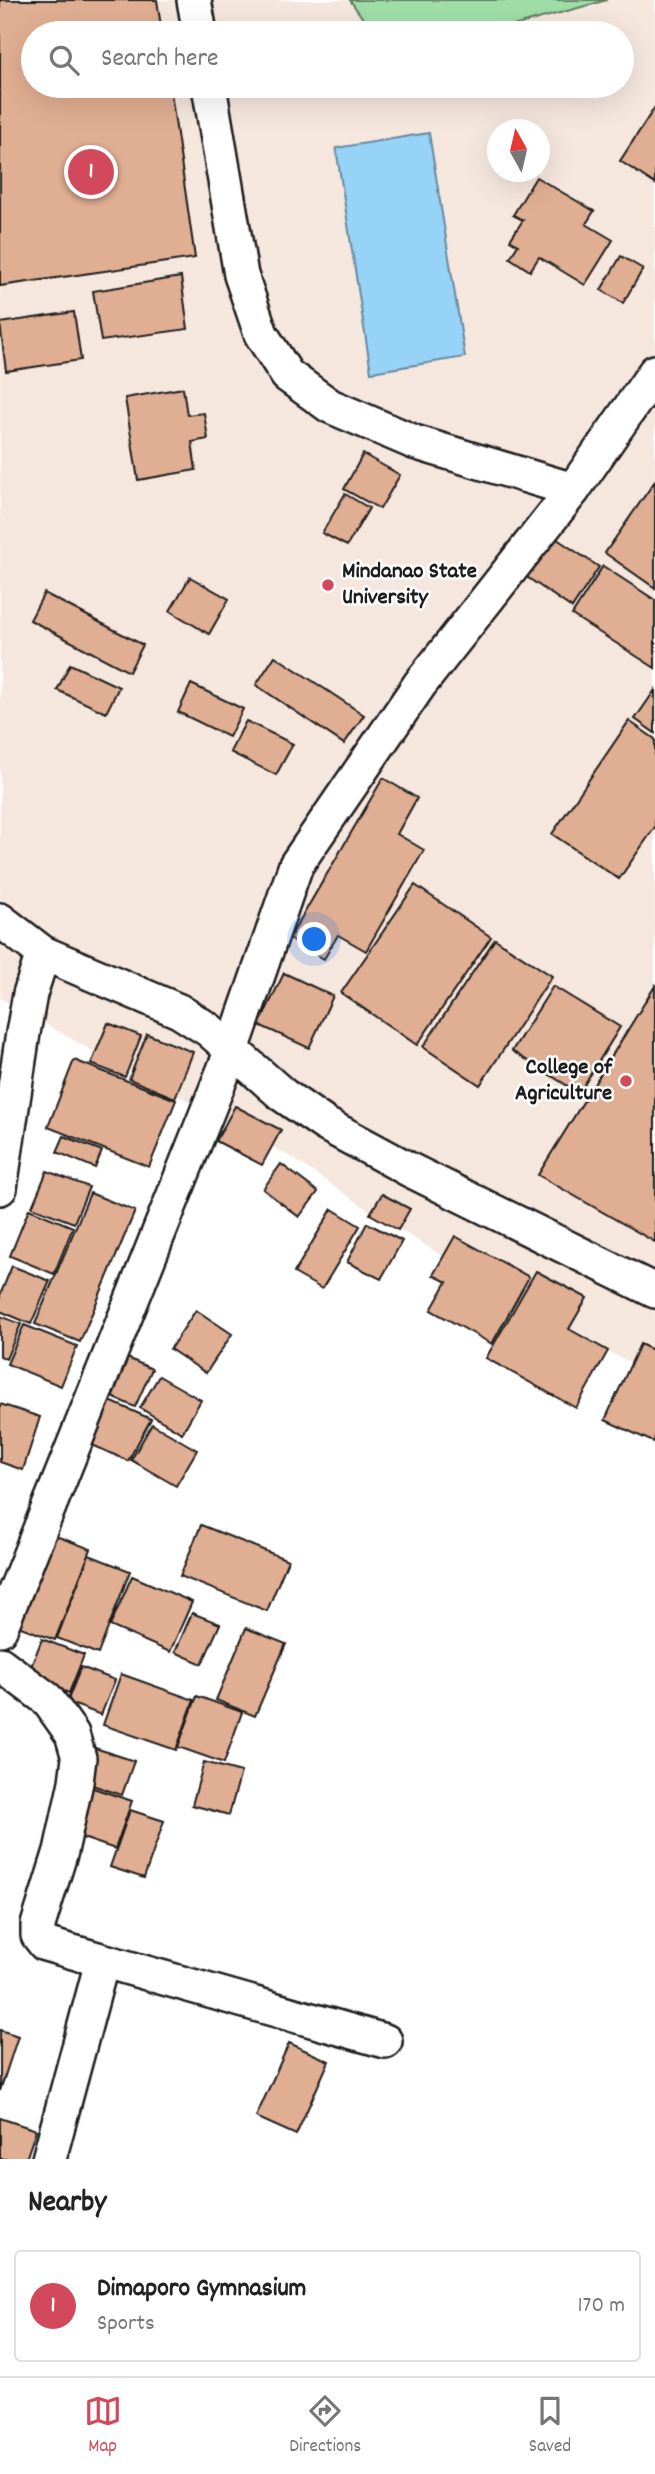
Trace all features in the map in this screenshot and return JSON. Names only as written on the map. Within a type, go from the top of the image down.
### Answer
[{"type":"street","points":[[194,0],[198,21]]},
{"type":"street","points":[[211,98],[241,275],[261,334],[287,375],[330,406],[414,442],[573,490]]},
{"type":"street","points":[[0,1629],[232,1050],[296,865],[420,684],[573,490],[655,372]]},
{"type":"street","points":[[0,920],[43,953],[179,1011],[209,1030],[283,1095],[325,1124],[410,1170],[655,1291]]},
{"type":"street","points":[[0,1188],[30,994],[43,953]]},
{"type":"street","points":[[0,1664],[47,1699],[72,1734],[79,1758],[64,1839],[38,1925],[38,1935],[45,1944],[385,2041]]},
{"type":"street","points":[[49,2159],[102,1962]]},
{"type":"shaded area","name":"Mindanao State University","points":[[0,0],[655,0],[655,1374],[566,1332],[376,1215],[289,1156],[117,1065],[0,998]]},
{"type":"green space","points":[[350,0],[607,0],[531,21],[365,21]]},
{"type":"water","points":[[429,133],[465,357],[371,372],[336,148]]},
{"type":"building","points":[[0,0],[157,0],[160,21],[21,21],[21,98],[172,98],[195,258],[0,286]]},
{"type":"building","points":[[655,107],[655,184],[620,161]]},
{"type":"building","points":[[533,182],[545,182],[594,211],[586,224],[613,240],[585,285],[539,257],[530,271],[510,258],[518,245],[510,240],[523,220],[513,215]]},
{"type":"building","points":[[621,256],[643,269],[623,303],[601,290]]},
{"type":"building","points":[[181,277],[188,329],[101,341],[93,291]]},
{"type":"building","points":[[74,312],[81,360],[6,371],[0,323]]},
{"type":"building","points":[[183,388],[187,415],[204,413],[208,439],[192,442],[196,470],[138,480],[125,398]]},
{"type":"building","points":[[363,454],[400,475],[380,509],[344,489]]},
{"type":"building","points":[[655,481],[655,588],[605,553]]},
{"type":"building","points":[[345,494],[369,508],[347,546],[322,533]]},
{"type":"building","points":[[548,533],[599,567],[572,608],[521,573]]},
{"type":"building","points":[[603,566],[655,600],[655,668],[572,615]]},
{"type":"building","points":[[190,577],[229,599],[209,634],[170,611]]},
{"type":"building","points":[[44,593],[143,645],[129,672],[30,620]]},
{"type":"building","points":[[275,656],[364,715],[344,744],[256,685]]},
{"type":"building","points":[[70,664],[119,687],[106,713],[57,690]]},
{"type":"building","points":[[191,684],[243,709],[229,737],[178,712]]},
{"type":"building","points":[[655,690],[655,733],[635,719]]},
{"type":"building","points":[[246,721],[293,744],[276,775],[230,752]]},
{"type":"building","points":[[629,721],[655,739],[655,827],[619,879],[552,834]]},
{"type":"building","points":[[383,778],[417,798],[397,834],[424,850],[366,951],[338,935],[324,959],[289,939]]},
{"type":"building","points":[[415,885],[491,937],[417,1045],[341,993]]},
{"type":"building","points":[[495,939],[552,976],[480,1085],[423,1047]]},
{"type":"building","points":[[284,973],[333,996],[309,1048],[259,1025]]},
{"type":"building","points":[[553,986],[620,1027],[579,1093],[512,1051]]},
{"type":"building","name":"College of Agriculture","points":[[655,986],[655,1242],[538,1175]]},
{"type":"building","points":[[108,1023],[141,1036],[125,1077],[91,1064]]},
{"type":"building","points":[[147,1034],[193,1052],[175,1098],[129,1079]]},
{"type":"building","points":[[74,1060],[176,1100],[149,1167],[48,1127]]},
{"type":"building","points":[[235,1106],[281,1130],[262,1165],[216,1141]]},
{"type":"building","points":[[64,1136],[102,1151],[95,1168],[57,1152]]},
{"type":"building","points":[[281,1164],[318,1192],[299,1217],[263,1189]]},
{"type":"building","points":[[47,1171],[89,1187],[74,1223],[32,1207]]},
{"type":"building","points":[[90,1193],[135,1211],[80,1342],[35,1324]]},
{"type":"building","points":[[382,1194],[410,1209],[398,1230],[370,1214]]},
{"type":"building","points":[[29,1209],[73,1227],[54,1274],[10,1256]]},
{"type":"building","points":[[332,1209],[360,1226],[322,1289],[294,1273]]},
{"type":"building","points":[[367,1223],[402,1241],[381,1279],[347,1262]]},
{"type":"building","points":[[455,1236],[529,1277],[492,1344],[431,1310],[447,1282],[433,1275]]},
{"type":"building","points":[[12,1266],[50,1281],[31,1324],[0,1311],[0,1295]]},
{"type":"building","points":[[536,1271],[587,1298],[569,1329],[608,1351],[576,1408],[486,1358]]},
{"type":"building","points":[[196,1310],[232,1334],[206,1373],[170,1349]]},
{"type":"building","points":[[0,1316],[21,1324],[6,1359],[0,1356]]},
{"type":"building","points":[[24,1325],[77,1346],[61,1386],[7,1364]]},
{"type":"building","points":[[640,1344],[655,1351],[653,1442],[605,1420]]},
{"type":"building","points":[[114,1352],[152,1369],[135,1407],[96,1390]]},
{"type":"building","points":[[159,1376],[201,1400],[182,1433],[140,1408]]},
{"type":"building","points":[[101,1397],[151,1419],[128,1461],[81,1440]]},
{"type":"building","points":[[0,1404],[40,1417],[23,1470],[0,1462]]},
{"type":"building","points":[[152,1424],[197,1450],[176,1486],[131,1460]]},
{"type":"building","points":[[201,1525],[288,1560],[267,1611],[180,1576]]},
{"type":"building","points":[[45,1532],[91,1549],[55,1640],[10,1623]]},
{"type":"building","points":[[89,1555],[130,1571],[98,1654],[57,1638]]},
{"type":"building","points":[[132,1576],[192,1602],[170,1652],[110,1626]]},
{"type":"building","points":[[192,1613],[220,1624],[202,1664],[175,1652]]},
{"type":"building","points":[[246,1628],[286,1644],[255,1716],[216,1700]]},
{"type":"building","points":[[42,1639],[84,1655],[69,1693],[27,1677]]},
{"type":"building","points":[[81,1667],[115,1680],[101,1715],[67,1702]]},
{"type":"building","points":[[121,1674],[194,1700],[176,1750],[103,1725]]},
{"type":"building","points":[[197,1696],[242,1712],[224,1763],[178,1747]]},
{"type":"building","points":[[95,1748],[134,1761],[122,1795],[83,1782]]},
{"type":"building","points":[[204,1762],[241,1772],[229,1815],[192,1805]]},
{"type":"building","points":[[90,1787],[132,1801],[115,1849],[74,1835]]},
{"type":"building","points":[[130,1810],[164,1821],[144,1878],[110,1867]]},
{"type":"building","points":[[0,2030],[18,2036],[0,2091]]},
{"type":"building","points":[[289,2043],[329,2061],[296,2135],[256,2117]]},
{"type":"building","points":[[0,2118],[36,2130],[26,2159],[0,2159]]},
{"type":"place","name":"Dimaporo Gymnasium","points":[[91,172]]},
{"type":"place","name":"Mindanao State University","points":[[328,585]]},
{"type":"place","name":"College of Agriculture","points":[[626,1081]]}]
